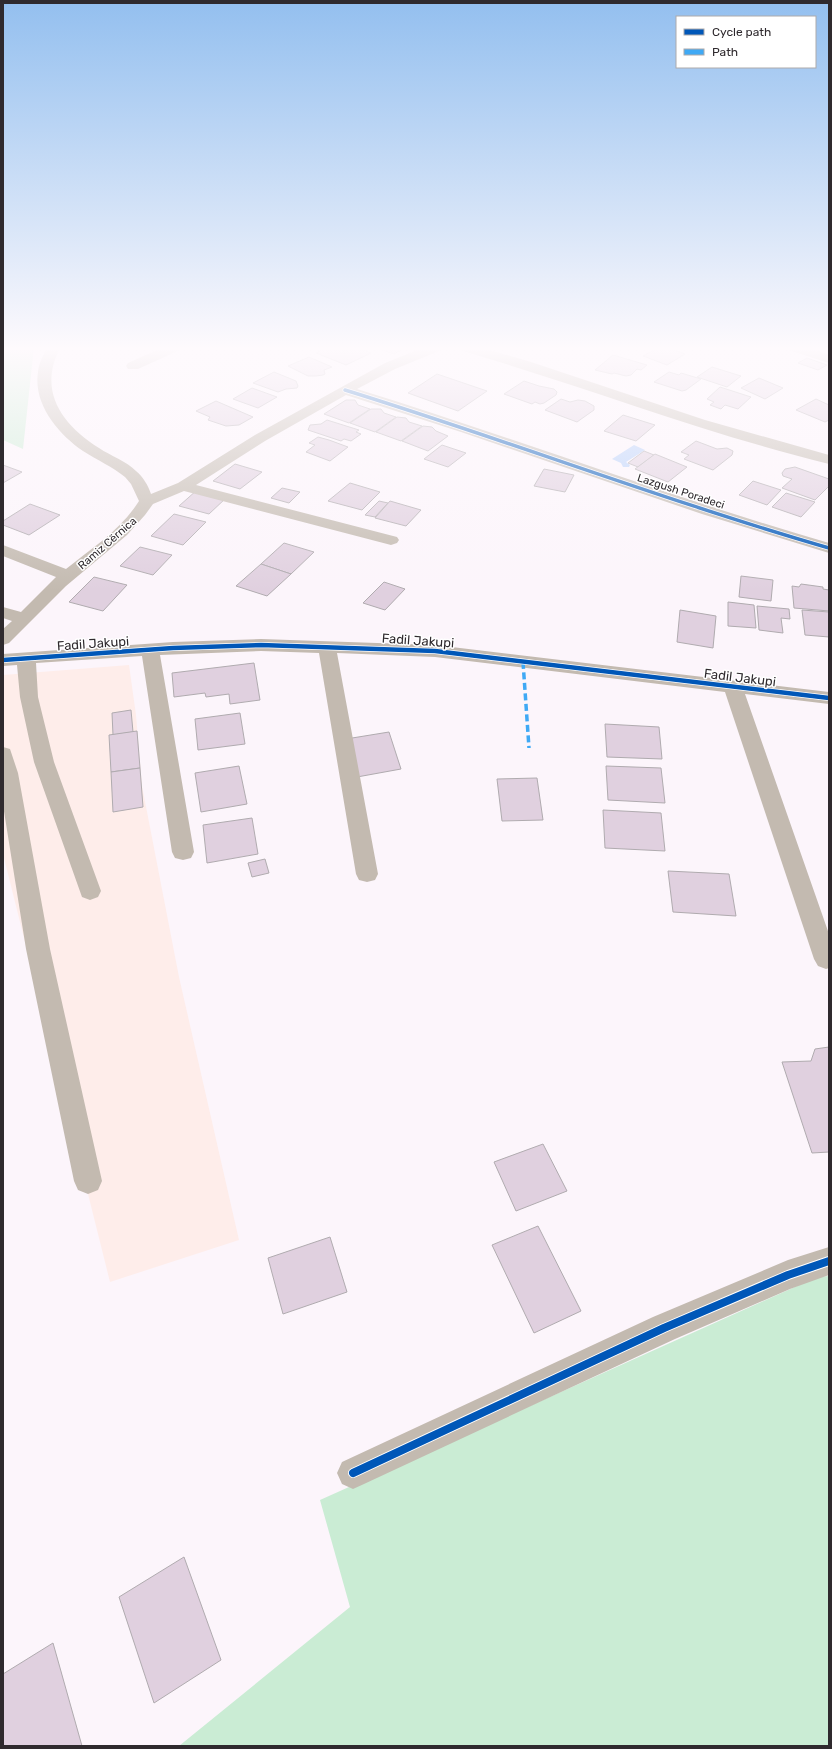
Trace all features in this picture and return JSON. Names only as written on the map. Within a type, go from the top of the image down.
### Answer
[{"type":"street","points":[[66,428],[77,439],[131,474],[141,488],[147,501],[183,486],[278,428]]},
{"type":"street","name":"Lazgush Poradeci","points":[[463,428],[584,470],[774,533],[829,548]]},
{"type":"street","points":[[716,428],[829,460]]},
{"type":"street","points":[[183,486],[391,540]]},
{"type":"street","name":"Ramiz Cërnica","points":[[3,639],[68,576],[127,527],[140,514],[147,501]]},
{"type":"street","points":[[3,550],[68,576]]},
{"type":"street","points":[[3,612],[25,619]]},
{"type":"street","name":"Fadil Jakupi","points":[[3,660],[150,650],[261,645],[435,651],[829,698]]},
{"type":"street","points":[[327,647],[367,874]]},
{"type":"street","points":[[150,650],[183,852]]},
{"type":"street","points":[[26,658],[29,697],[44,762],[90,891]]},
{"type":"street","points":[[733,687],[826,959]]},
{"type":"street","points":[[3,754],[8,773],[38,949],[88,1181]]},
{"type":"street","points":[[353,1473],[664,1328],[788,1275],[829,1261]]},
{"type":"shaded area","points":[[129,665],[136,715],[142,786],[179,977],[239,1240],[110,1282],[3,854],[3,675]]},
{"type":"green space","points":[[3,428],[25,428],[23,449],[3,440]]},
{"type":"green space","points":[[829,1276],[829,1746],[179,1746],[350,1607],[320,1500],[817,1277]]},
{"type":"water","points":[[634,445],[645,450],[626,462],[630,465],[629,467],[623,467],[621,463],[612,459]]},
{"type":"building","points":[[309,428],[351,428],[359,430],[356,432],[361,434],[351,441],[344,439],[341,441],[308,430]]},
{"type":"building","points":[[363,428],[381,428],[375,432]]},
{"type":"building","points":[[382,428],[420,428],[401,441],[376,432]]},
{"type":"building","points":[[421,428],[433,428],[436,431],[448,436],[428,451],[402,441]]},
{"type":"building","points":[[608,428],[652,428],[636,441],[604,431]]},
{"type":"building","points":[[318,437],[348,447],[330,461],[306,452],[315,445],[309,443]]},
{"type":"building","points":[[696,441],[717,449],[727,448],[733,451],[732,455],[713,470],[684,459],[689,455],[681,452]]},
{"type":"building","points":[[442,445],[466,453],[448,467],[424,459]]},
{"type":"building","points":[[644,451],[654,455],[638,467],[628,463]]},
{"type":"building","points":[[655,454],[687,467],[668,482],[635,469]]},
{"type":"building","points":[[235,464],[262,472],[240,489],[213,481]]},
{"type":"building","points":[[3,465],[22,472],[3,483]]},
{"type":"building","points":[[795,467],[829,479],[829,486],[815,500],[782,488],[792,479],[783,476],[782,473],[785,469]]},
{"type":"building","points":[[544,469],[574,475],[565,492],[534,486]]},
{"type":"building","points":[[753,481],[781,490],[767,505],[739,495]]},
{"type":"building","points":[[350,483],[380,492],[362,510],[328,501]]},
{"type":"building","points":[[282,488],[300,492],[289,503],[271,498]]},
{"type":"building","points":[[197,490],[226,498],[209,514],[179,506]]},
{"type":"building","points":[[786,493],[815,502],[801,517],[772,507]]},
{"type":"building","points":[[379,501],[388,503],[375,517],[365,515]]},
{"type":"building","points":[[390,501],[421,510],[406,526],[375,518]]},
{"type":"building","points":[[30,504],[60,515],[29,535],[3,525],[3,521]]},
{"type":"building","points":[[174,514],[206,522],[183,545],[151,536]]},
{"type":"building","points":[[284,543],[314,552],[291,574],[261,564]]},
{"type":"building","points":[[140,547],[172,555],[153,575],[120,566]]},
{"type":"building","points":[[261,564],[291,574],[267,596],[236,586]]},
{"type":"building","points":[[741,576],[773,580],[771,601],[739,597]]},
{"type":"building","points":[[94,577],[127,585],[103,611],[69,602]]},
{"type":"building","points":[[384,582],[405,589],[385,610],[363,603]]},
{"type":"building","points":[[801,584],[823,587],[823,589],[829,590],[829,611],[794,608],[792,586],[799,587]]},
{"type":"building","points":[[728,602],[754,605],[756,628],[728,626]]},
{"type":"building","points":[[757,606],[789,609],[790,619],[781,618],[783,633],[759,630]]},
{"type":"building","points":[[680,610],[716,616],[713,648],[677,642]]},
{"type":"building","points":[[802,610],[829,612],[829,637],[805,635]]},
{"type":"building","points":[[254,663],[260,700],[230,704],[229,694],[206,697],[205,693],[174,697],[172,673]]},
{"type":"building","points":[[131,710],[133,732],[113,735],[112,713]]},
{"type":"building","points":[[240,713],[245,744],[198,750],[195,719]]},
{"type":"building","points":[[605,724],[659,727],[662,759],[607,757]]},
{"type":"building","points":[[137,731],[140,768],[111,772],[109,735]]},
{"type":"building","points":[[389,732],[401,769],[357,777],[346,739]]},
{"type":"building","points":[[239,766],[247,804],[201,812],[195,773]]},
{"type":"building","points":[[606,766],[661,768],[665,803],[608,800]]},
{"type":"building","points":[[140,768],[143,807],[113,812],[111,772]]},
{"type":"building","points":[[537,778],[543,820],[502,821],[497,779]]},
{"type":"building","points":[[603,810],[661,813],[665,851],[605,848]]},
{"type":"building","points":[[252,818],[258,854],[207,863],[203,825]]},
{"type":"building","points":[[265,859],[269,873],[252,877],[248,863]]},
{"type":"building","points":[[668,871],[729,874],[736,916],[673,912]]},
{"type":"building","points":[[829,1047],[829,1152],[812,1153],[782,1062],[811,1061],[815,1049]]},
{"type":"building","points":[[543,1144],[567,1191],[516,1211],[494,1162]]},
{"type":"building","points":[[538,1226],[581,1311],[534,1333],[492,1245]]},
{"type":"building","points":[[330,1237],[347,1292],[283,1314],[268,1258]]},
{"type":"building","points":[[184,1557],[221,1660],[154,1703],[119,1597]]},
{"type":"building","points":[[53,1643],[82,1746],[3,1746],[3,1674]]},
{"type":"marked path","points":[[523,662],[529,748]]},
{"type":"cycle path","points":[[462,428],[707,511],[829,548]]},
{"type":"cycle path","points":[[3,660],[173,648],[261,645],[435,651],[829,698]]},
{"type":"cycle path","points":[[353,1473],[664,1328],[788,1275],[829,1261]]}]
